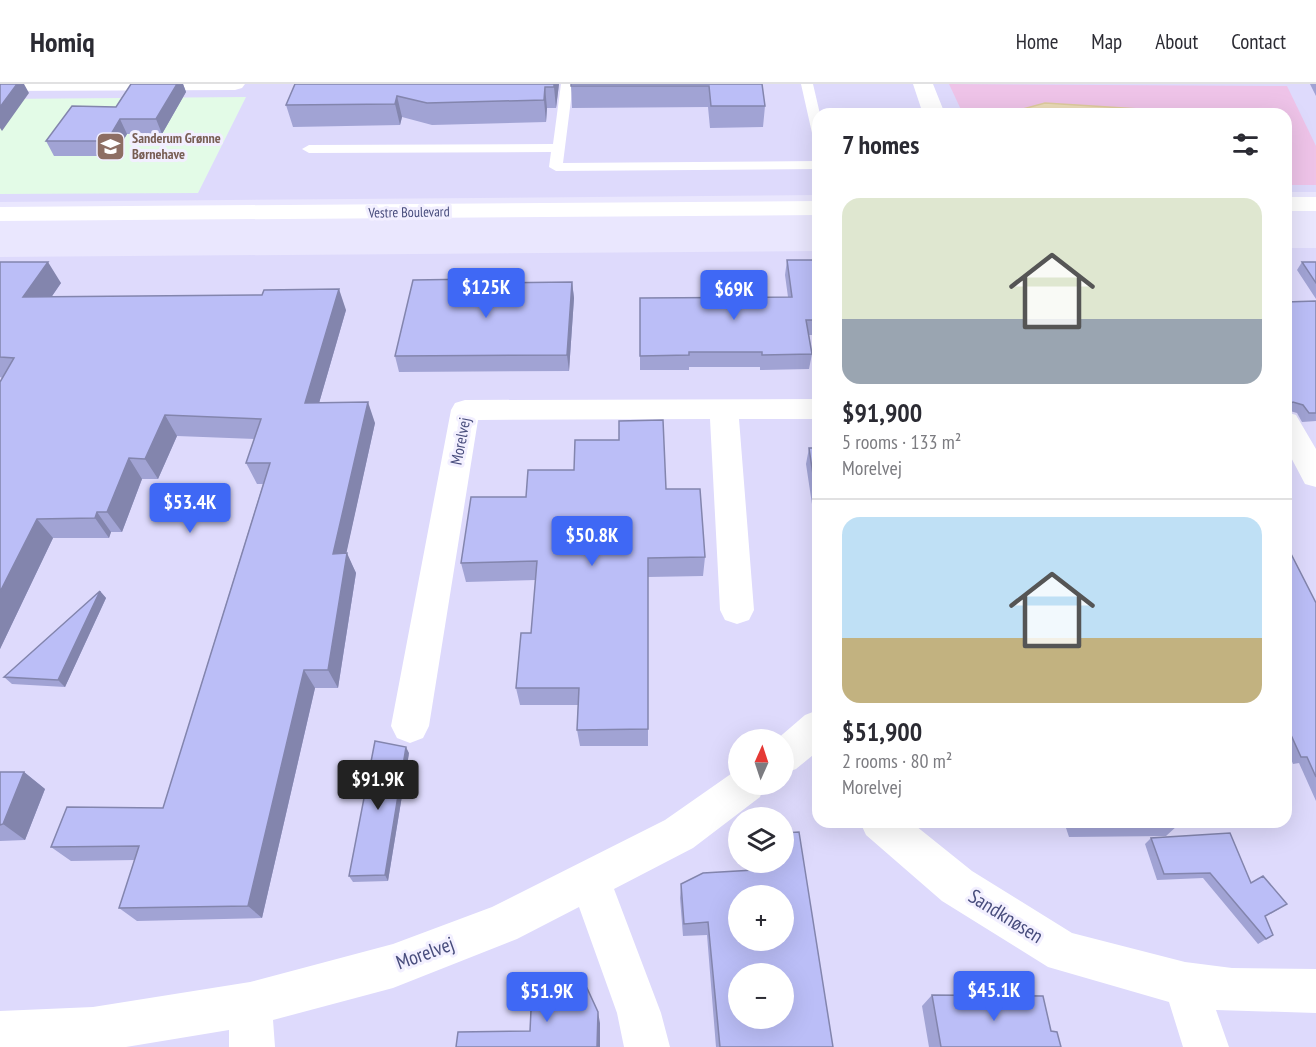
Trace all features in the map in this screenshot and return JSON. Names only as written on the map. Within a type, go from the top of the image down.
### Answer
[{"type":"street","points":[[0,85],[235,84]]},
{"type":"street","points":[[923,84],[932,108]]},
{"type":"street","points":[[1292,204],[1316,204]]},
{"type":"street","name":"Vestre Boulevard","points":[[0,214],[812,208]]},
{"type":"street","name":"Morelvej","points":[[410,726],[465,410],[812,409]]},
{"type":"street","points":[[724,410],[737,610]]},
{"type":"street","points":[[1292,433],[1316,476]]},
{"type":"street","name":"Morelvej","points":[[0,1034],[93,1029],[250,1004],[393,966],[502,924],[590,880],[679,834],[731,795]]},
{"type":"street","name":"Sandknøsen","points":[[887,828],[957,886],[1063,952],[1185,984],[1232,990],[1316,991]]},
{"type":"street","points":[[590,880],[639,1013],[647,1047]]},
{"type":"street","points":[[1185,984],[1206,1047]]},
{"type":"street","points":[[250,1004],[252,1047]]},
{"type":"lane","points":[[567,84],[556,167],[812,165]]},
{"type":"lane","points":[[807,84],[812,108]]},
{"type":"lane","points":[[309,149],[559,148]]},
{"type":"shaded area","points":[[0,84],[1316,84],[1316,192],[1292,192],[1292,108],[812,108],[812,195],[0,202]]},
{"type":"shaded area","points":[[949,84],[1287,86],[1316,146],[1316,185],[1292,185],[1292,108],[960,108]]},
{"type":"shaded area","name":"Sanderum Grønne Børnehave","points":[[246,97],[198,193],[0,194],[0,99]]},
{"type":"shaded area","points":[[1045,103],[1124,108],[1026,108]]},
{"type":"shaded area","points":[[1292,248],[1316,248],[1316,1047],[0,1047],[0,257],[812,251],[812,828],[1292,828]]},
{"type":"building","points":[[0,84],[17,84],[0,107]]},
{"type":"building","points":[[131,84],[177,84],[156,119],[120,119],[107,141],[46,141],[72,106],[116,107]]},
{"type":"building","points":[[295,84],[554,84],[554,87],[545,87],[544,100],[427,103],[397,96],[395,104],[286,105]]},
{"type":"building","points":[[571,84],[762,84],[765,106],[711,106],[709,86],[571,86]]},
{"type":"building","points":[[787,260],[812,260],[812,320],[806,320],[812,354],[762,355],[762,352],[689,352],[689,355],[640,356],[640,298],[792,297]]},
{"type":"building","points":[[0,262],[48,262],[23,297],[262,295],[264,290],[339,289],[305,403],[368,402],[333,554],[347,553],[328,670],[304,670],[248,906],[119,908],[139,846],[51,847],[67,807],[163,808],[270,463],[246,463],[261,419],[165,415],[145,459],[129,458],[107,512],[97,512],[95,518],[37,519],[0,592],[0,382],[14,358],[0,357]]},
{"type":"building","points":[[1302,262],[1316,262],[1316,283]]},
{"type":"building","points":[[479,279],[478,283],[572,282],[567,355],[395,356],[413,280]]},
{"type":"building","points":[[1316,301],[1316,413],[1309,413],[1303,405],[1292,403],[1292,302]]},
{"type":"building","points":[[663,420],[666,489],[700,489],[705,557],[648,558],[648,729],[577,730],[579,688],[516,688],[521,633],[531,633],[537,561],[461,563],[471,497],[526,497],[528,470],[574,470],[575,440],[619,440],[619,421]]},
{"type":"building","points":[[809,448],[812,448],[812,468]]},
{"type":"building","points":[[1292,556],[1316,603],[1316,777],[1307,757],[1301,757],[1292,737]]},
{"type":"building","points":[[100,591],[58,680],[4,677]]},
{"type":"building","points":[[375,741],[406,747],[385,875],[349,876]]},
{"type":"building","points":[[0,772],[24,772],[3,824],[0,825]]},
{"type":"building","points":[[794,832],[799,832],[833,1047],[720,1047],[708,922],[684,924],[681,884],[703,873],[794,873]]},
{"type":"building","points":[[1230,833],[1251,883],[1263,876],[1287,904],[1265,916],[1273,935],[1266,939],[1210,873],[1164,874],[1151,838]]},
{"type":"building","points":[[587,988],[598,1012],[597,1047],[456,1047],[458,1032],[530,1031],[532,989]]},
{"type":"building","points":[[932,995],[1043,996],[1051,1031],[1057,1032],[1061,1047],[941,1047]]},
{"type":"place","name":"Sanderum Grønne Børnehave","points":[[111,146]]}]
